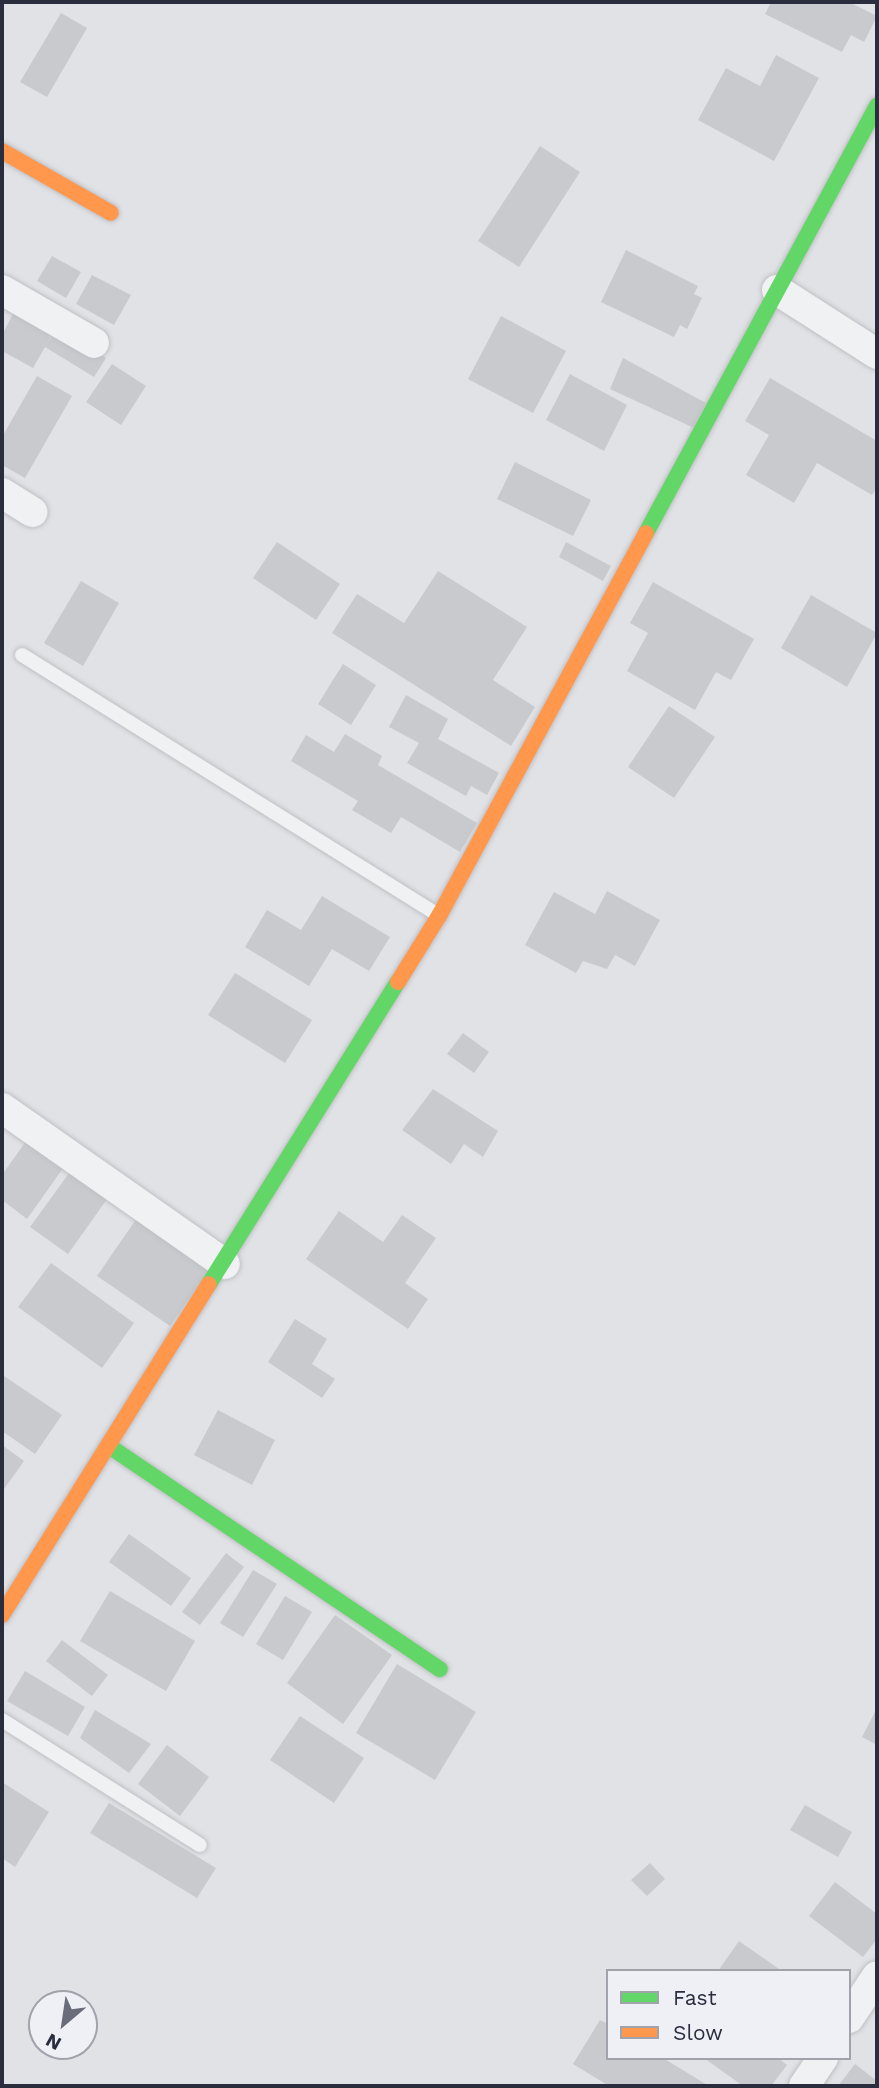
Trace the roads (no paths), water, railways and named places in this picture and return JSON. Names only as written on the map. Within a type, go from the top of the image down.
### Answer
[{"type":"street","points":[[2,1615],[225,1264],[439,916],[877,105]]},
{"type":"street","points":[[2,150],[111,214]]},
{"type":"street","points":[[2,290],[94,342]]},
{"type":"street","points":[[778,290],[877,354]]},
{"type":"street","points":[[2,493],[33,512]]},
{"type":"street","points":[[2,1108],[225,1264]]},
{"type":"street","points":[[109,1446],[440,1669]]},
{"type":"street","points":[[851,2015],[877,1976]]},
{"type":"street","points":[[804,2086],[822,2060]]},
{"type":"lane","points":[[22,655],[439,916]]},
{"type":"lane","points":[[2,1720],[200,1845]]}]
